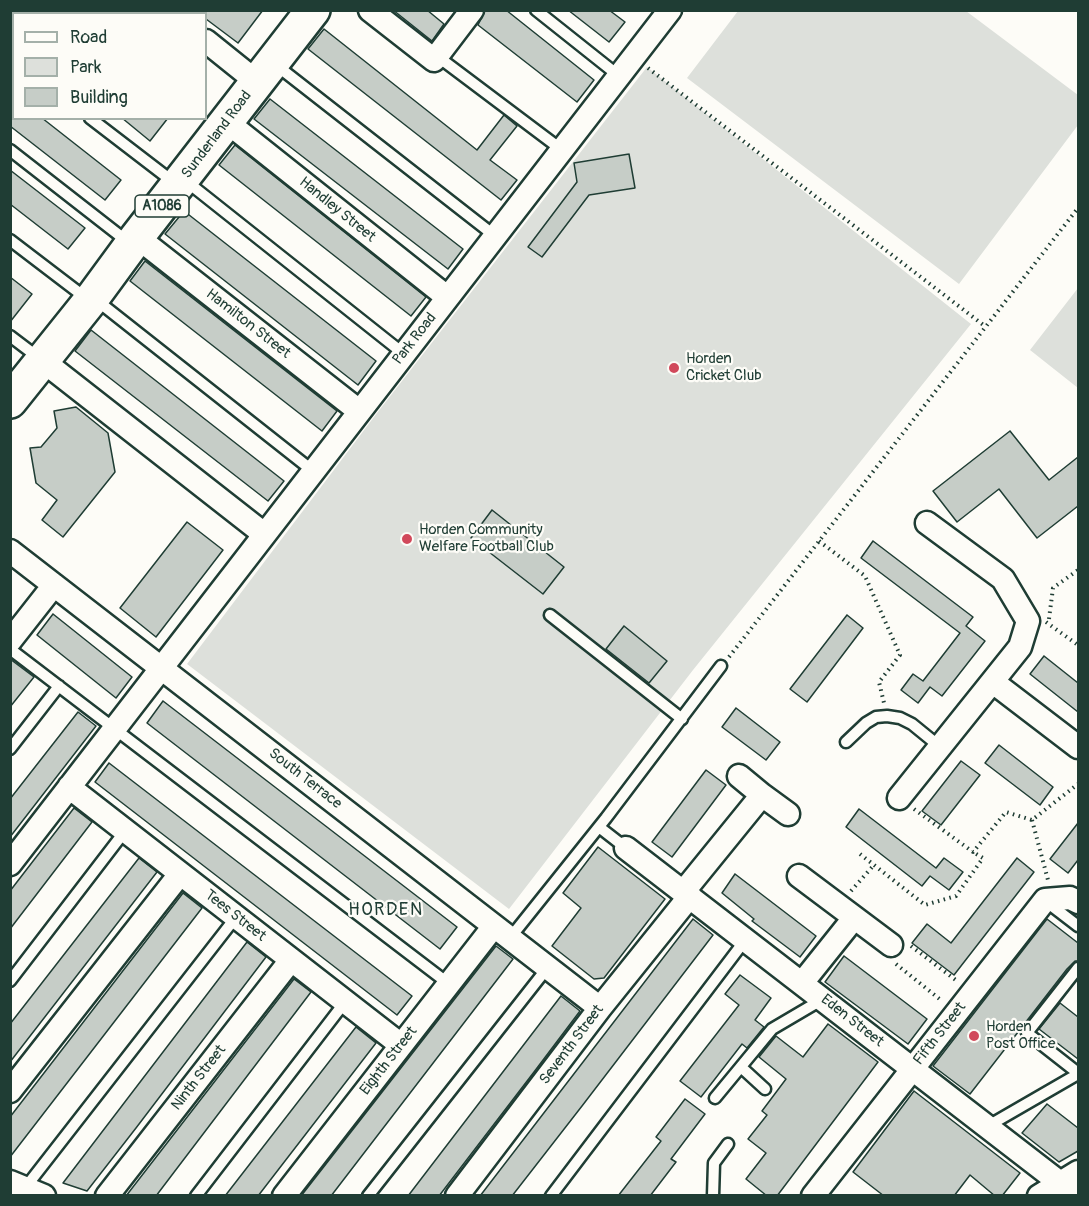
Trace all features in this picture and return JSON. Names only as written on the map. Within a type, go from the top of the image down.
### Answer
[{"type":"main road","name":"Sunderland Road","points":[[10,401],[92,299],[134,241],[314,10]]},
{"type":"street","points":[[370,10],[434,60],[472,10]]},
{"type":"street","name":"Park Road","points":[[10,864],[634,57],[663,13]]},
{"type":"street","points":[[207,42],[265,72]]},
{"type":"street","name":"Handley Street","points":[[227,122],[447,297]]},
{"type":"street","name":"Hamilton Street","points":[[134,241],[359,411]]},
{"type":"street","points":[[43,361],[264,534]]},
{"type":"street","points":[[899,798],[993,682],[1038,621],[1003,579],[927,523]]},
{"type":"street","name":"South Terrace","points":[[10,551],[600,1008]]},
{"type":"street","points":[[10,641],[54,585]]},
{"type":"street","points":[[993,682],[1078,747]]},
{"type":"street","points":[[739,776],[788,814]]},
{"type":"street","name":"Tees Street","points":[[69,787],[401,1046]]},
{"type":"street","name":"Seventh Street","points":[[457,1196],[762,795]]},
{"type":"street","name":"Eden Street","points":[[626,848],[988,1126],[1072,1184]]},
{"type":"street","points":[[10,1091],[180,874]]},
{"type":"street","points":[[799,876],[894,948]]},
{"type":"street","points":[[1049,900],[1070,898],[1078,902]]},
{"type":"street","name":"Fifth Street","points":[[813,1196],[956,1013],[1049,900]]},
{"type":"street","points":[[802,983],[846,912]]},
{"type":"street","name":"Eighth Street","points":[[284,1196],[449,984],[502,932]]},
{"type":"street","name":"Ninth Street","points":[[107,1196],[291,960]]},
{"type":"street","points":[[1039,1196],[1072,1184]]},
{"type":"lane","points":[[536,10],[619,76]]},
{"type":"lane","points":[[437,56],[562,150]]},
{"type":"lane","points":[[265,72],[495,236]]},
{"type":"lane","points":[[93,120],[181,182],[404,354]]},
{"type":"lane","points":[[10,150],[134,241]]},
{"type":"lane","points":[[10,240],[92,299],[313,471]]},
{"type":"lane","points":[[10,336],[43,361]]},
{"type":"lane","points":[[550,615],[682,718]]},
{"type":"lane","points":[[10,649],[449,984]]},
{"type":"lane","points":[[502,932],[599,827],[721,666]]},
{"type":"lane","points":[[10,749],[59,686]]},
{"type":"lane","points":[[846,742],[866,723],[876,717],[887,716],[900,718],[912,724],[939,746]]},
{"type":"lane","points":[[599,827],[626,848]]},
{"type":"lane","points":[[10,981],[125,831]]},
{"type":"lane","points":[[1049,900],[1078,926]]},
{"type":"lane","points":[[26,1189],[236,917]]},
{"type":"lane","points":[[550,1196],[746,939]]},
{"type":"lane","points":[[368,1196],[548,967]]},
{"type":"lane","points":[[988,1126],[1078,1074],[1028,1033],[1078,968]]},
{"type":"lane","points":[[715,1098],[772,1029],[823,999]]},
{"type":"lane","points":[[196,1196],[345,1002]]},
{"type":"lane","points":[[741,1067],[765,1089]]},
{"type":"lane","points":[[713,1196],[714,1163],[728,1144]]},
{"type":"path","points":[[634,57],[986,327]]},
{"type":"path","points":[[721,666],[1078,208]]},
{"type":"path","points":[[819,540],[865,576],[900,654],[879,682],[887,716]]},
{"type":"path","points":[[1078,570],[1053,588],[1038,621],[1078,645]]},
{"type":"path","points":[[1032,820],[1078,784]]},
{"type":"path","points":[[860,854],[925,905],[956,896],[983,858],[899,798]]},
{"type":"path","points":[[973,852],[1006,813],[1032,820]]},
{"type":"path","points":[[1032,820],[1049,900]]},
{"type":"path","points":[[846,912],[874,865]]},
{"type":"path","points":[[894,948],[972,993]]},
{"type":"path","points":[[894,948],[956,1013]]},
{"type":"green space","points":[[738,11],[966,11],[1078,95],[1078,125],[959,284],[687,78]]},
{"type":"green space","points":[[647,67],[971,324],[693,670],[509,909],[187,664],[377,413]]},
{"type":"green space","points":[[1078,288],[1078,388],[1030,350]]},
{"type":"building","points":[[195,10],[263,10],[238,43],[207,20],[207,12]]},
{"type":"building","points":[[393,10],[427,10],[444,24],[432,41]]},
{"type":"building","points":[[485,10],[506,10],[594,80],[577,102],[478,25]]},
{"type":"building","points":[[568,10],[609,10],[625,22],[609,42]]},
{"type":"building","points":[[324,29],[477,150],[504,115],[517,126],[490,160],[517,180],[501,200],[308,49]]},
{"type":"building","points":[[270,99],[463,249],[448,269],[254,119]]},
{"type":"building","points":[[10,118],[12,120],[45,120],[121,180],[105,200],[10,126]]},
{"type":"building","points":[[124,120],[166,120],[150,141]]},
{"type":"building","points":[[235,145],[426,297],[411,316],[219,165]]},
{"type":"building","points":[[629,154],[635,188],[589,195],[542,257],[528,247],[577,182],[574,163]]},
{"type":"building","points":[[10,170],[85,228],[68,249],[10,204]]},
{"type":"building","points":[[184,211],[376,361],[358,385],[165,234]]},
{"type":"building","points":[[145,261],[337,411],[322,431],[130,281]]},
{"type":"building","points":[[10,277],[32,294],[10,322]]},
{"type":"building","points":[[91,330],[284,481],[268,501],[75,351]]},
{"type":"building","points":[[76,407],[108,433],[115,472],[63,537],[42,520],[57,500],[36,483],[30,448],[41,447],[57,428],[54,411]]},
{"type":"building","points":[[1010,431],[1049,480],[1078,457],[1078,506],[1037,538],[999,489],[957,522],[933,491]]},
{"type":"building","points":[[492,510],[564,567],[543,594],[471,538]]},
{"type":"building","points":[[187,522],[223,550],[156,637],[120,608]]},
{"type":"building","points":[[873,541],[973,617],[966,626],[985,641],[942,696],[930,687],[918,703],[901,690],[913,674],[923,681],[960,633],[861,558]]},
{"type":"building","points":[[53,614],[132,677],[116,698],[37,635]]},
{"type":"building","points":[[847,615],[863,628],[807,702],[790,689]]},
{"type":"building","points":[[624,626],[667,661],[649,683],[606,649]]},
{"type":"building","points":[[1044,656],[1078,683],[1078,712],[1030,674]]},
{"type":"building","points":[[10,659],[34,677],[10,707]]},
{"type":"building","points":[[163,701],[457,927],[440,949],[147,723]]},
{"type":"building","points":[[736,708],[780,742],[766,760],[722,727]]},
{"type":"building","points":[[78,712],[96,726],[10,837],[10,799]]},
{"type":"building","points":[[999,745],[1053,787],[1040,805],[985,763]]},
{"type":"building","points":[[961,761],[980,775],[941,825],[922,811]]},
{"type":"building","points":[[109,763],[412,996],[397,1015],[95,782]]},
{"type":"building","points":[[706,770],[726,785],[672,857],[652,842]]},
{"type":"building","points":[[74,808],[92,822],[10,929],[10,891]]},
{"type":"building","points":[[859,809],[936,868],[944,858],[963,872],[949,890],[930,876],[922,886],[846,827]]},
{"type":"building","points":[[1078,823],[1078,860],[1068,873],[1050,859]]},
{"type":"building","points":[[598,847],[665,899],[604,978],[594,979],[552,946],[581,908],[563,893]]},
{"type":"building","points":[[139,858],[157,872],[10,1062],[10,1024]]},
{"type":"building","points":[[1017,858],[1034,872],[954,975],[912,943],[927,924],[951,943]]},
{"type":"building","points":[[735,874],[816,936],[800,957],[752,921],[754,919],[722,893]]},
{"type":"building","points":[[183,893],[202,908],[10,1157],[10,1117]]},
{"type":"building","points":[[693,919],[713,935],[582,1106],[512,1196],[480,1196]]},
{"type":"building","points":[[1047,919],[1078,943],[1078,961],[1067,969],[970,1094],[933,1066]]},
{"type":"building","points":[[247,942],[266,957],[136,1128],[87,1191],[63,1183]]},
{"type":"building","points":[[496,946],[513,959],[331,1196],[301,1196]]},
{"type":"building","points":[[844,956],[927,1019],[908,1044],[825,982]]},
{"type":"building","points":[[740,975],[771,998],[755,1020],[764,1027],[747,1048],[742,1044],[701,1097],[680,1081],[739,1005],[725,994]]},
{"type":"building","points":[[294,979],[311,992],[156,1196],[126,1196]]},
{"type":"building","points":[[561,996],[580,1011],[534,1072],[439,1196],[408,1196]]},
{"type":"building","points":[[1060,1003],[1078,1017],[1078,1059],[1039,1029]]},
{"type":"building","points":[[828,1024],[878,1062],[777,1196],[767,1196],[746,1179],[766,1153],[748,1139],[767,1115],[762,1111],[786,1079],[759,1057],[776,1036],[803,1057]]},
{"type":"building","points":[[356,1027],[376,1043],[258,1196],[225,1196]]},
{"type":"building","points":[[914,1091],[1020,1173],[1002,1196],[995,1196],[970,1175],[954,1196],[884,1196],[853,1172]]},
{"type":"building","points":[[685,1099],[705,1114],[671,1159],[676,1162],[650,1196],[618,1196],[661,1141],[656,1137]]},
{"type":"building","points":[[1047,1104],[1078,1128],[1078,1151],[1059,1162],[1022,1133]]},
{"type":"place","name":"Horden Cricket Club","points":[[674,368]]},
{"type":"place","name":"Horden Community Welfare Football Club","points":[[407,539]]},
{"type":"place","name":"Horden Post Office","points":[[974,1036]]},
{"type":"district","name":"HORDEN","points":[[386,910]]}]
